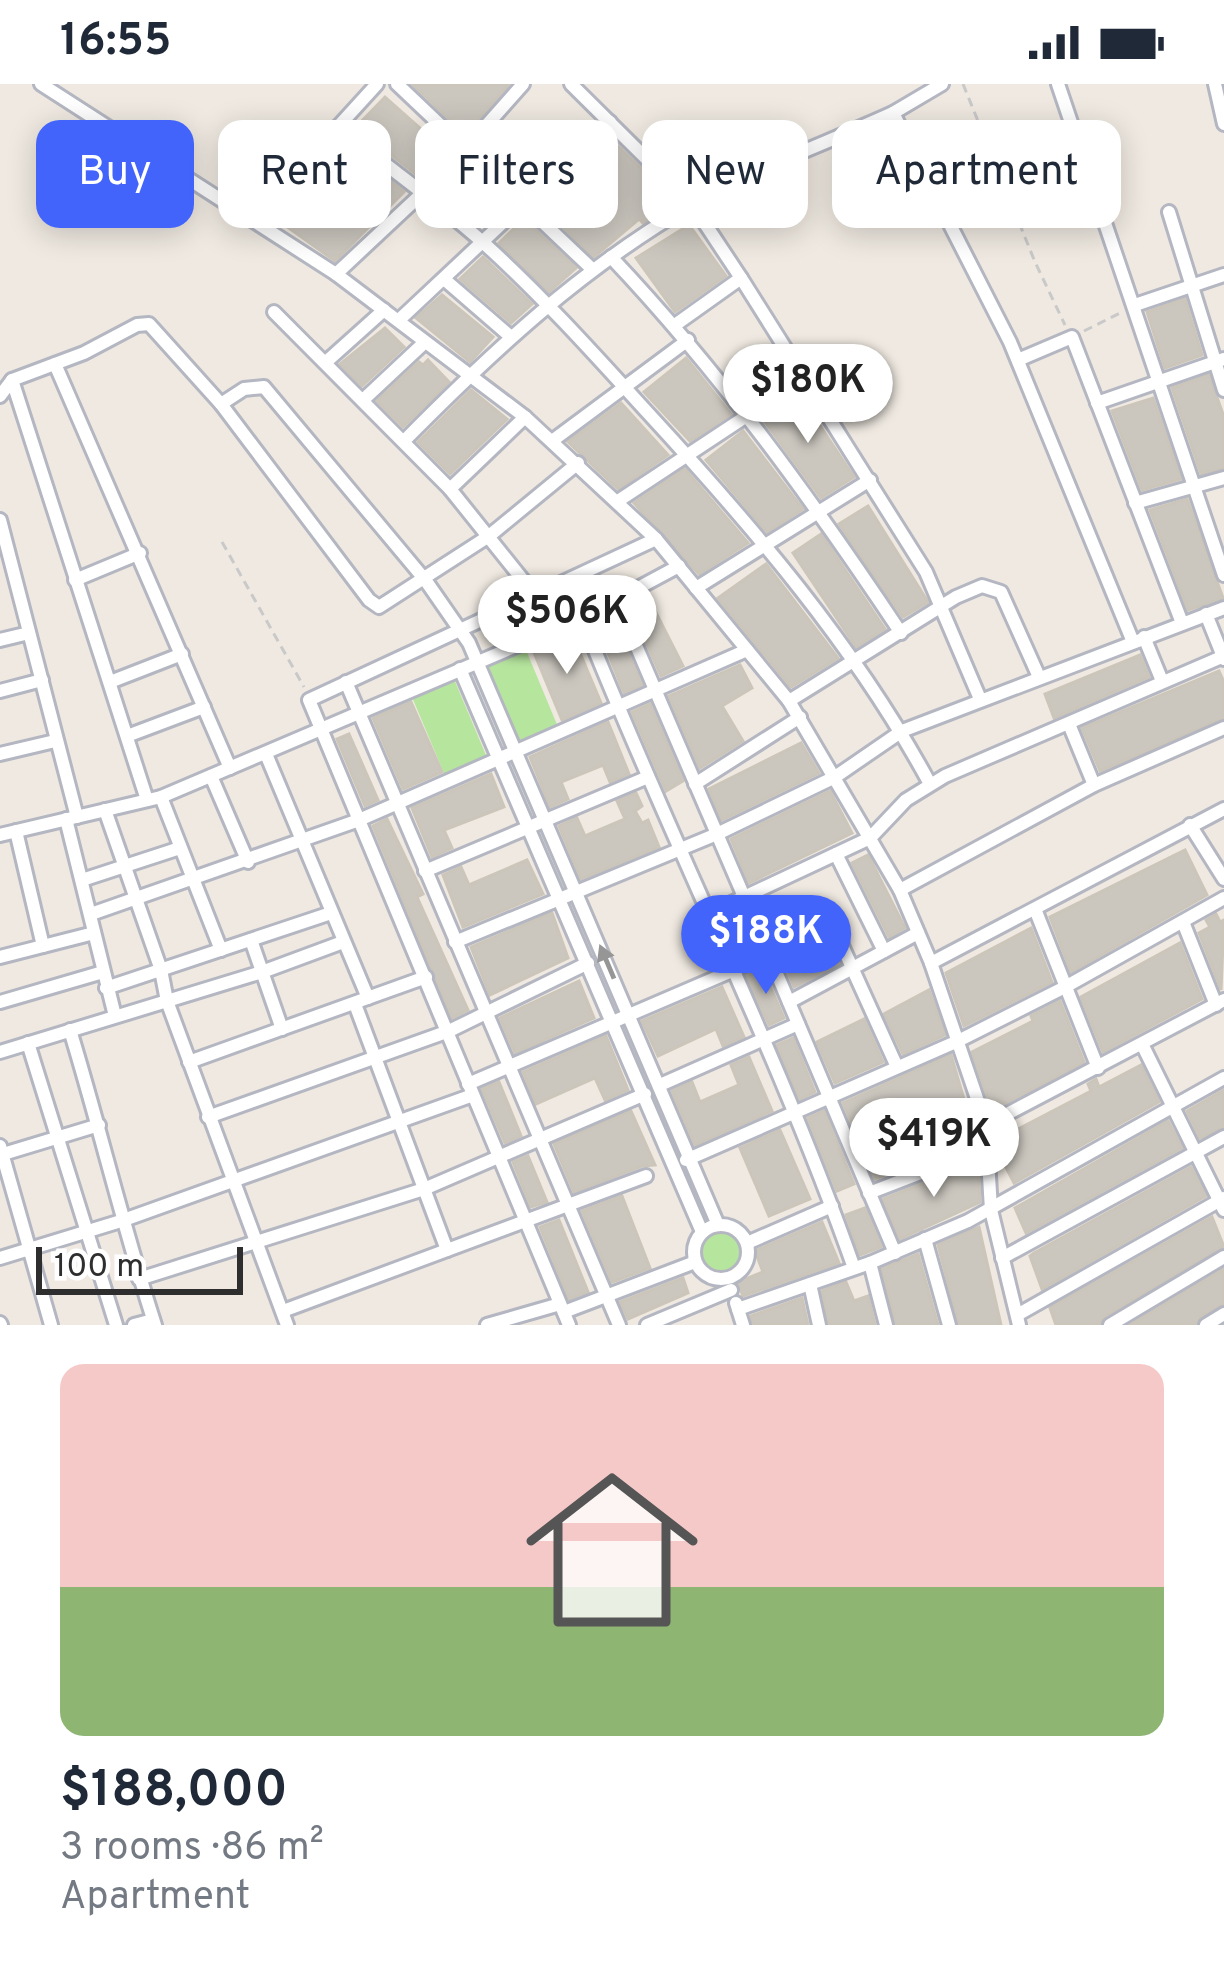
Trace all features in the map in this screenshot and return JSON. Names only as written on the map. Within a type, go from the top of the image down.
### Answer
[{"type":"street","points":[[41,84],[218,196]]},
{"type":"street","points":[[344,120],[377,84]]},
{"type":"street","points":[[397,84],[436,120]]},
{"type":"street","points":[[492,120],[523,84]]},
{"type":"street","points":[[571,84],[608,120]]},
{"type":"street","points":[[808,152],[943,84]]},
{"type":"street","points":[[1058,84],[1224,575]]},
{"type":"street","points":[[1215,84],[1224,124]]},
{"type":"street","points":[[893,113],[1018,360],[1138,639],[1162,681]]},
{"type":"street","points":[[618,130],[642,154]]},
{"type":"street","points":[[391,169],[415,189]]},
{"type":"street","points":[[336,274],[415,201]]},
{"type":"street","points":[[1169,212],[1220,360],[1224,390]]},
{"type":"street","points":[[267,228],[399,320],[578,464],[656,539],[800,716],[900,890],[931,963],[986,1125],[991,1210],[1018,1320],[1222,1203],[1142,1044]]},
{"type":"street","points":[[465,228],[548,302],[766,544],[902,731],[930,784]]},
{"type":"street","points":[[399,320],[499,228]]},
{"type":"street","points":[[549,228],[592,269]]},
{"type":"street","points":[[404,441],[548,302],[656,228]]},
{"type":"street","points":[[707,228],[926,572],[980,699]]},
{"type":"street","points":[[611,257],[688,340],[820,512],[901,633]]},
{"type":"street","points":[[1135,305],[1224,275]]},
{"type":"street","points":[[675,325],[741,278]]},
{"type":"street","points":[[444,279],[511,337]]},
{"type":"street","points":[[326,362],[384,310]]},
{"type":"street","points":[[274,312],[450,489],[535,595]]},
{"type":"street","points":[[0,396],[11,380],[145,323],[221,404],[372,603],[384,606],[489,536],[578,464]]},
{"type":"street","points":[[1018,360],[1072,337],[1182,623]]},
{"type":"street","points":[[552,441],[688,340]]},
{"type":"street","points":[[364,400],[425,342]]},
{"type":"street","points":[[1097,403],[1220,360]]},
{"type":"street","points":[[56,364],[230,768]]},
{"type":"street","points":[[618,501],[803,377]]},
{"type":"street","points":[[11,380],[128,736],[220,950]]},
{"type":"street","points":[[221,404],[244,389],[264,387],[426,580],[461,629],[718,1225]]},
{"type":"street","points":[[450,489],[525,417]]},
{"type":"street","points":[[1136,503],[1224,478]]},
{"type":"street","points":[[696,588],[870,480]]},
{"type":"street","points":[[0,520],[3,547],[42,680],[115,1016]]},
{"type":"street","points":[[564,1314],[309,700],[656,539]]},
{"type":"street","points":[[75,580],[140,553]]},
{"type":"street","points":[[0,835],[154,798],[212,776],[582,618],[679,566]]},
{"type":"street","points":[[0,586],[15,582]]},
{"type":"street","points":[[789,701],[977,587],[997,589],[1039,677]]},
{"type":"street","points":[[617,601],[895,1253]]},
{"type":"street","points":[[455,942],[717,834],[835,777],[902,731],[1224,608]]},
{"type":"street","points":[[709,914],[870,838],[906,800],[930,784],[1224,657],[1206,614]]},
{"type":"street","points":[[582,618],[794,1110],[854,1268]]},
{"type":"street","points":[[0,640],[29,633]]},
{"type":"street","points":[[91,914],[304,842],[747,650]]},
{"type":"street","points":[[110,682],[182,654]]},
{"type":"street","points":[[460,669],[702,1232]]},
{"type":"street","points":[[0,691],[42,680]]},
{"type":"street","points":[[346,682],[620,1325]]},
{"type":"street","points":[[128,736],[204,707]]},
{"type":"street","points":[[695,784],[800,716]]},
{"type":"street","points":[[1069,724],[1094,785]]},
{"type":"street","points":[[900,890],[1094,785],[1224,728]]},
{"type":"street","points":[[0,754],[55,741]]},
{"type":"street","points":[[266,754],[343,942],[376,1059],[447,1250]]},
{"type":"street","points":[[212,776],[248,862]]},
{"type":"street","points":[[425,871],[648,777]]},
{"type":"street","points":[[931,963],[1224,809]]},
{"type":"street","points":[[105,810],[160,970],[166,1001],[285,1318],[447,1250],[646,1176]]},
{"type":"street","points":[[1190,825],[1224,879]]},
{"type":"street","points":[[16,831],[43,946]]},
{"type":"street","points":[[82,880],[180,848]]},
{"type":"street","points":[[836,854],[884,951]]},
{"type":"street","points":[[674,1165],[958,1041],[1224,898]]},
{"type":"street","points":[[1034,909],[1098,1068]]},
{"type":"street","points":[[106,988],[331,913]]},
{"type":"street","points":[[0,1258],[121,1221],[398,1121],[471,1089],[509,1065],[769,955],[826,916],[897,1067]]},
{"type":"street","points":[[986,1125],[1220,1002],[1183,922]]},
{"type":"street","points":[[0,957],[94,933]]},
{"type":"street","points":[[788,1002],[918,933]]},
{"type":"street","points":[[250,940],[282,1029]]},
{"type":"street","points":[[0,1052],[262,973],[343,942]]},
{"type":"street","points":[[208,1117],[449,1031],[589,963]]},
{"type":"street","points":[[0,1002],[103,972]]},
{"type":"street","points":[[189,1061],[426,977]]},
{"type":"street","points":[[660,1084],[798,1024]]},
{"type":"street","points":[[70,1030],[121,1221],[154,1323],[134,1325]]},
{"type":"street","points":[[28,1043],[116,1325]]},
{"type":"street","points":[[738,1310],[870,1263],[991,1210],[1224,1078]]},
{"type":"street","points":[[139,1279],[424,1189],[645,1094]]},
{"type":"street","points":[[51,1325],[1,1152],[99,1125]]},
{"type":"street","points":[[1002,1258],[1224,1137]]},
{"type":"street","points":[[869,1193],[988,1148]]},
{"type":"street","points":[[747,1243],[832,1206]]},
{"type":"street","points":[[646,1325],[729,1285],[745,1265],[747,1243],[736,1229],[718,1225],[702,1232],[694,1246],[694,1262],[708,1277],[729,1285],[743,1325]]},
{"type":"street","points":[[925,1239],[949,1325]]},
{"type":"street","points":[[1110,1325],[1224,1257]]},
{"type":"street","points":[[488,1325],[564,1314],[694,1262]]},
{"type":"street","points":[[870,1263],[886,1325]]},
{"type":"street","points":[[810,1284],[819,1325]]},
{"type":"street","points":[[1206,1325],[1224,1314]]},
{"type":"path","points":[[963,84],[1041,278],[1072,337],[1135,305]]},
{"type":"path","points":[[221,542],[309,700]]},
{"type":"green space","points":[[526,650],[558,727],[516,745],[482,669]]},
{"type":"green space","points":[[454,679],[488,760],[446,778],[412,697]]},
{"type":"green space","points":[[720,1230],[736,1237],[743,1253],[736,1269],[720,1276],[704,1269],[697,1253],[704,1237]]},
{"type":"building","points":[[412,84],[509,84],[477,120],[450,120]]},
{"type":"building","points":[[385,97],[415,124],[415,173],[391,155],[391,120],[363,120]]},
{"type":"building","points":[[618,146],[642,169],[642,222],[639,219],[594,257],[564,228],[618,228]]},
{"type":"building","points":[[391,182],[404,192],[391,205]]},
{"type":"building","points":[[289,228],[368,228],[335,261]]},
{"type":"building","points":[[515,228],[534,228],[576,268],[549,292],[499,243]]},
{"type":"building","points":[[691,228],[726,276],[675,312],[636,258]]},
{"type":"building","points":[[483,257],[532,304],[511,323],[460,279]]},
{"type":"building","points":[[442,295],[493,337],[470,362],[416,318]]},
{"type":"building","points":[[1185,299],[1202,355],[1165,368],[1147,312]]},
{"type":"building","points":[[385,328],[404,347],[362,386],[340,364]]},
{"type":"building","points":[[686,358],[731,414],[690,441],[644,392]]},
{"type":"building","points":[[428,360],[449,382],[403,427],[377,401],[419,362],[423,365]]},
{"type":"building","points":[[1209,375],[1224,417],[1224,468],[1201,474],[1172,388]]},
{"type":"building","points":[[471,390],[507,419],[450,474],[418,442]]},
{"type":"building","points":[[799,394],[854,477],[821,498],[762,418]]},
{"type":"building","points":[[1153,398],[1181,479],[1142,490],[1112,411]]},
{"type":"building","points":[[621,403],[668,455],[618,489],[568,442]]},
{"type":"building","points":[[743,431],[803,509],[767,532],[706,460]]},
{"type":"building","points":[[685,469],[748,543],[699,574],[634,503]]},
{"type":"building","points":[[1187,499],[1223,598],[1188,610],[1150,510]]},
{"type":"building","points":[[868,506],[928,602],[903,617],[839,524]]},
{"type":"building","points":[[821,534],[885,629],[856,647],[793,553]]},
{"type":"building","points":[[766,564],[838,658],[791,687],[718,598]]},
{"type":"building","points":[[647,595],[683,666],[661,676],[630,606]]},
{"type":"building","points":[[614,621],[642,685],[624,693],[598,628]]},
{"type":"building","points":[[572,634],[601,703],[562,720],[533,650]]},
{"type":"building","points":[[1140,655],[1149,677],[1054,718],[1045,694]]},
{"type":"building","points":[[740,665],[752,688],[722,706],[743,741],[700,768],[669,696]]},
{"type":"building","points":[[1219,671],[1224,682],[1224,718],[1100,771],[1082,728]]},
{"type":"building","points":[[411,702],[442,772],[403,789],[373,718]]},
{"type":"building","points":[[650,704],[683,781],[666,791],[632,712]]},
{"type":"building","points":[[608,722],[629,774],[610,782],[603,765],[561,782],[568,799],[550,807],[530,757]]},
{"type":"building","points":[[349,734],[378,800],[365,806],[337,739]]},
{"type":"building","points":[[801,743],[819,773],[722,820],[709,789]]},
{"type":"building","points":[[491,774],[504,807],[444,830],[452,848],[432,857],[412,808]]},
{"type":"building","points":[[830,791],[852,833],[749,883],[731,839]]},
{"type":"building","points":[[636,793],[642,806],[635,811],[642,823],[648,820],[659,847],[581,879],[559,826],[577,818],[585,836],[625,819],[617,801]]},
{"type":"building","points":[[387,819],[423,894],[417,897],[468,1010],[452,1018],[373,826]]},
{"type":"building","points":[[1185,850],[1207,895],[1071,972],[1050,917]]},
{"type":"building","points":[[868,855],[905,928],[889,937],[852,863]]},
{"type":"building","points":[[527,860],[543,894],[463,927],[443,875],[461,867],[469,885]]},
{"type":"building","points":[[552,913],[568,958],[490,995],[471,947]]},
{"type":"building","points":[[1216,914],[1220,922],[1224,920],[1221,990],[1199,933],[1210,927],[1206,920]]},
{"type":"building","points":[[1031,928],[1052,982],[964,1026],[946,973]]},
{"type":"building","points":[[826,935],[839,964],[794,987],[782,958]]},
{"type":"building","points":[[1180,943],[1202,999],[1103,1052],[1081,997]]},
{"type":"building","points":[[763,969],[784,1018],[769,1025],[747,976]]},
{"type":"building","points":[[579,981],[594,1018],[515,1053],[500,1018]]},
{"type":"building","points":[[722,987],[744,1037],[723,1046],[716,1029],[658,1056],[642,1021]]},
{"type":"building","points":[[929,990],[945,1035],[903,1054],[884,1014]]},
{"type":"building","points":[[1060,1001],[1084,1062],[992,1110],[972,1052],[1033,1021],[1031,1016]]},
{"type":"building","points":[[864,1019],[883,1062],[835,1083],[817,1042]]},
{"type":"building","points":[[606,1036],[628,1090],[605,1100],[595,1078],[536,1104],[523,1072]]},
{"type":"building","points":[[793,1038],[815,1092],[800,1099],[777,1045]]},
{"type":"building","points":[[951,1055],[976,1140],[875,1179],[843,1103]]},
{"type":"building","points":[[749,1057],[772,1111],[695,1145],[672,1091],[692,1082],[700,1102],[739,1085],[731,1065]]},
{"type":"building","points":[[1141,1065],[1159,1102],[1014,1183],[997,1140],[1091,1091],[1088,1084],[1096,1079],[1099,1087]]},
{"type":"building","points":[[499,1082],[521,1136],[505,1143],[482,1089]]},
{"type":"building","points":[[1224,1090],[1224,1127],[1200,1138],[1187,1111]]},
{"type":"building","points":[[631,1111],[655,1165],[574,1192],[554,1144]]},
{"type":"building","points":[[824,1111],[854,1184],[837,1191],[808,1118]]},
{"type":"building","points":[[1168,1121],[1182,1148],[1026,1233],[1015,1208]]},
{"type":"building","points":[[780,1130],[810,1199],[769,1216],[740,1148]]},
{"type":"building","points":[[528,1156],[547,1202],[531,1207],[513,1162]]},
{"type":"building","points":[[978,1162],[980,1202],[900,1239],[883,1199]]},
{"type":"building","points":[[1191,1167],[1206,1196],[1042,1289],[1030,1256]]},
{"type":"building","points":[[622,1196],[650,1268],[612,1282],[582,1211]]},
{"type":"building","points":[[865,1208],[881,1247],[860,1255],[846,1215]]},
{"type":"building","points":[[1212,1217],[1224,1247],[1105,1316],[1100,1325],[1056,1325],[1050,1308]]},
{"type":"building","points":[[559,1220],[588,1292],[569,1299],[540,1227]]},
{"type":"building","points":[[822,1222],[839,1263],[743,1296],[738,1282],[763,1272],[755,1251]]},
{"type":"building","points":[[979,1227],[1001,1325],[959,1325],[938,1245]]},
{"type":"building","points":[[918,1254],[938,1325],[896,1325],[882,1269]]},
{"type":"building","points":[[1224,1269],[1224,1304],[1201,1316],[1196,1325],[1130,1325]]},
{"type":"building","points":[[683,1278],[688,1293],[628,1319],[620,1302]]},
{"type":"building","points":[[846,1282],[854,1301],[868,1296],[875,1325],[829,1325],[822,1291]]},
{"type":"building","points":[[802,1298],[808,1325],[753,1325],[751,1316]]}]
